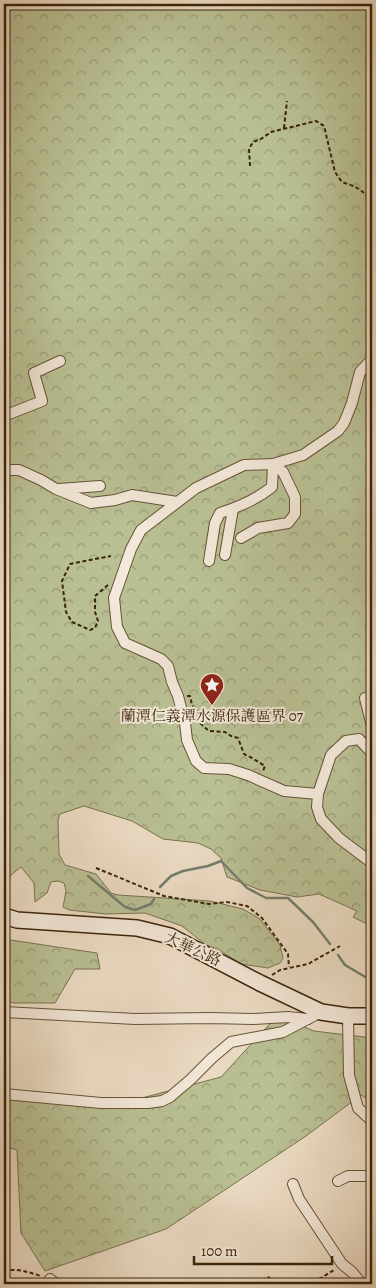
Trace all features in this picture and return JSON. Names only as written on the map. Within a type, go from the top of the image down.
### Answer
[{"type":"main road","name":"大華公路","points":[[4,916],[17,920],[137,928],[170,936],[260,983],[315,1016],[372,1016]]},
{"type":"street","points":[[318,794],[284,792],[229,769],[204,768],[196,761],[187,740],[185,723],[168,666],[161,659],[125,643],[117,627],[114,598],[131,549],[141,530],[196,488],[244,465],[273,464],[303,455],[338,430],[344,423],[352,403],[360,372],[372,359]]},
{"type":"street","points":[[4,416],[42,401],[34,373],[60,361]]},
{"type":"street","points":[[209,562],[215,523],[220,513],[261,496],[272,487],[273,464]]},
{"type":"street","points":[[241,538],[258,528],[288,522],[295,514],[295,497],[283,472],[273,464]]},
{"type":"street","points":[[4,470],[19,470],[41,480],[56,490],[91,503],[115,500],[132,495],[177,502]]},
{"type":"street","points":[[56,490],[100,486]]},
{"type":"street","points":[[225,555],[233,509]]},
{"type":"street","points":[[365,698],[372,726]]},
{"type":"street","points":[[372,745],[368,749],[359,739],[346,741],[331,755],[318,794],[317,807],[321,819],[339,838],[372,863]]},
{"type":"street","points":[[4,1012],[135,1019],[253,1019],[315,1016]]},
{"type":"street","points":[[4,1094],[101,1103],[148,1103],[162,1101],[170,1097],[190,1080],[231,1042],[283,1032],[315,1016]]},
{"type":"street","points":[[348,1016],[349,1075],[358,1108],[372,1122]]},
{"type":"street","points":[[338,1181],[348,1176],[372,1176]]},
{"type":"street","points":[[292,1184],[299,1199],[342,1264],[362,1284]]},
{"type":"path","points":[[284,128],[287,101]]},
{"type":"path","points":[[250,166],[249,149],[253,142],[271,132],[316,121],[324,126],[335,172],[342,182],[363,191],[372,204]]},
{"type":"path","points":[[111,556],[70,564],[62,581],[66,612],[72,622],[90,630],[96,628],[98,621],[95,612],[95,596],[122,576]]},
{"type":"path","points":[[178,696],[190,696],[192,705],[197,710],[200,724],[209,731],[225,732],[230,736],[238,738],[244,754],[265,766],[260,781]]},
{"type":"path","points":[[96,868],[164,896],[209,904],[227,902],[247,906],[262,918],[288,954],[289,967]]},
{"type":"path","points":[[260,983],[280,970],[308,964],[340,946]]},
{"type":"path","points":[[300,1284],[321,1278],[342,1264]]},
{"type":"path","points":[[4,1271],[19,1269],[53,1282]]},
{"type":"path","points":[[257,1284],[268,1277],[278,1284]]},
{"type":"green space","points":[[4,4],[372,4],[372,925],[353,917],[357,911],[319,894],[297,897],[260,890],[227,877],[221,858],[211,849],[198,843],[163,839],[132,821],[84,806],[60,814],[58,820],[59,854],[65,865],[96,874],[111,893],[210,901],[243,909],[260,919],[280,945],[283,958],[280,963],[268,968],[241,964],[218,949],[206,945],[182,926],[145,913],[106,914],[69,910],[63,907],[66,891],[64,883],[58,881],[51,882],[47,893],[35,902],[34,883],[21,867],[11,875],[4,885]]},
{"type":"green space","points":[[4,939],[97,953],[100,969],[75,969],[55,1003],[13,1003],[4,1000]]},
{"type":"green space","points":[[277,1016],[314,1031],[372,1038],[372,1065],[366,1076],[372,1078],[372,1102],[361,1095],[306,1136],[166,1229],[45,1271],[21,1233],[17,1150],[4,1146],[4,1096],[138,1099],[221,1077]]},
{"type":"waterway","points":[[160,887],[171,876],[221,861],[247,888],[266,898],[288,898],[313,922],[330,944]]},
{"type":"waterway","points":[[88,876],[125,907],[135,910],[151,904],[154,899]]},
{"type":"waterway","points":[[338,955],[345,965],[372,981]]},
{"type":"place","name":"蘭潭仁義潭水源保護區界 07","points":[[212,706]]}]
